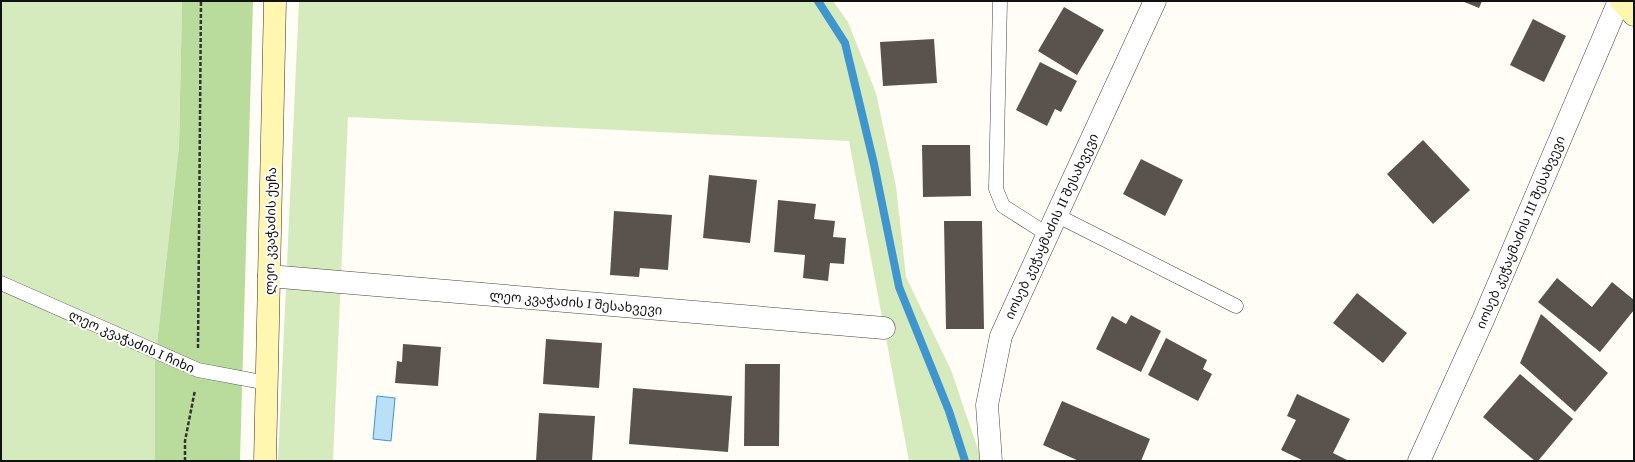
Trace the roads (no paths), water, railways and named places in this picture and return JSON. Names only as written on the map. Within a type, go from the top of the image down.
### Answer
[{"type":"main road","name":"ლეო კვაჭაძის ქუჩა","points":[[265,461],[275,1]]},
{"type":"main road","points":[[1620,1],[1634,15]]},
{"type":"street","name":"იოსებ კეჭაყმაძის II შესახვევი","points":[[991,461],[987,405],[1001,336],[1155,1]]},
{"type":"street","name":"იოსებ კეჭაყმაძის III შესახვევი","points":[[1419,461],[1483,320],[1620,1]]},
{"type":"street","name":"ლეო კვაჭაძის I შესახვევი","points":[[269,276],[884,328]]},
{"type":"lane","points":[[1000,1],[996,189],[1003,206],[1047,234]]},
{"type":"lane","points":[[1056,215],[1236,306]]},
{"type":"lane","name":"ლეო კვაჭაძის I ჩიხი","points":[[1,283],[198,370],[267,382]]},
{"type":"water","points":[[377,396],[395,398],[391,441],[373,439]]},
{"type":"waterway","points":[[818,1],[845,43],[874,164],[899,287],[949,411],[965,461]]}]
